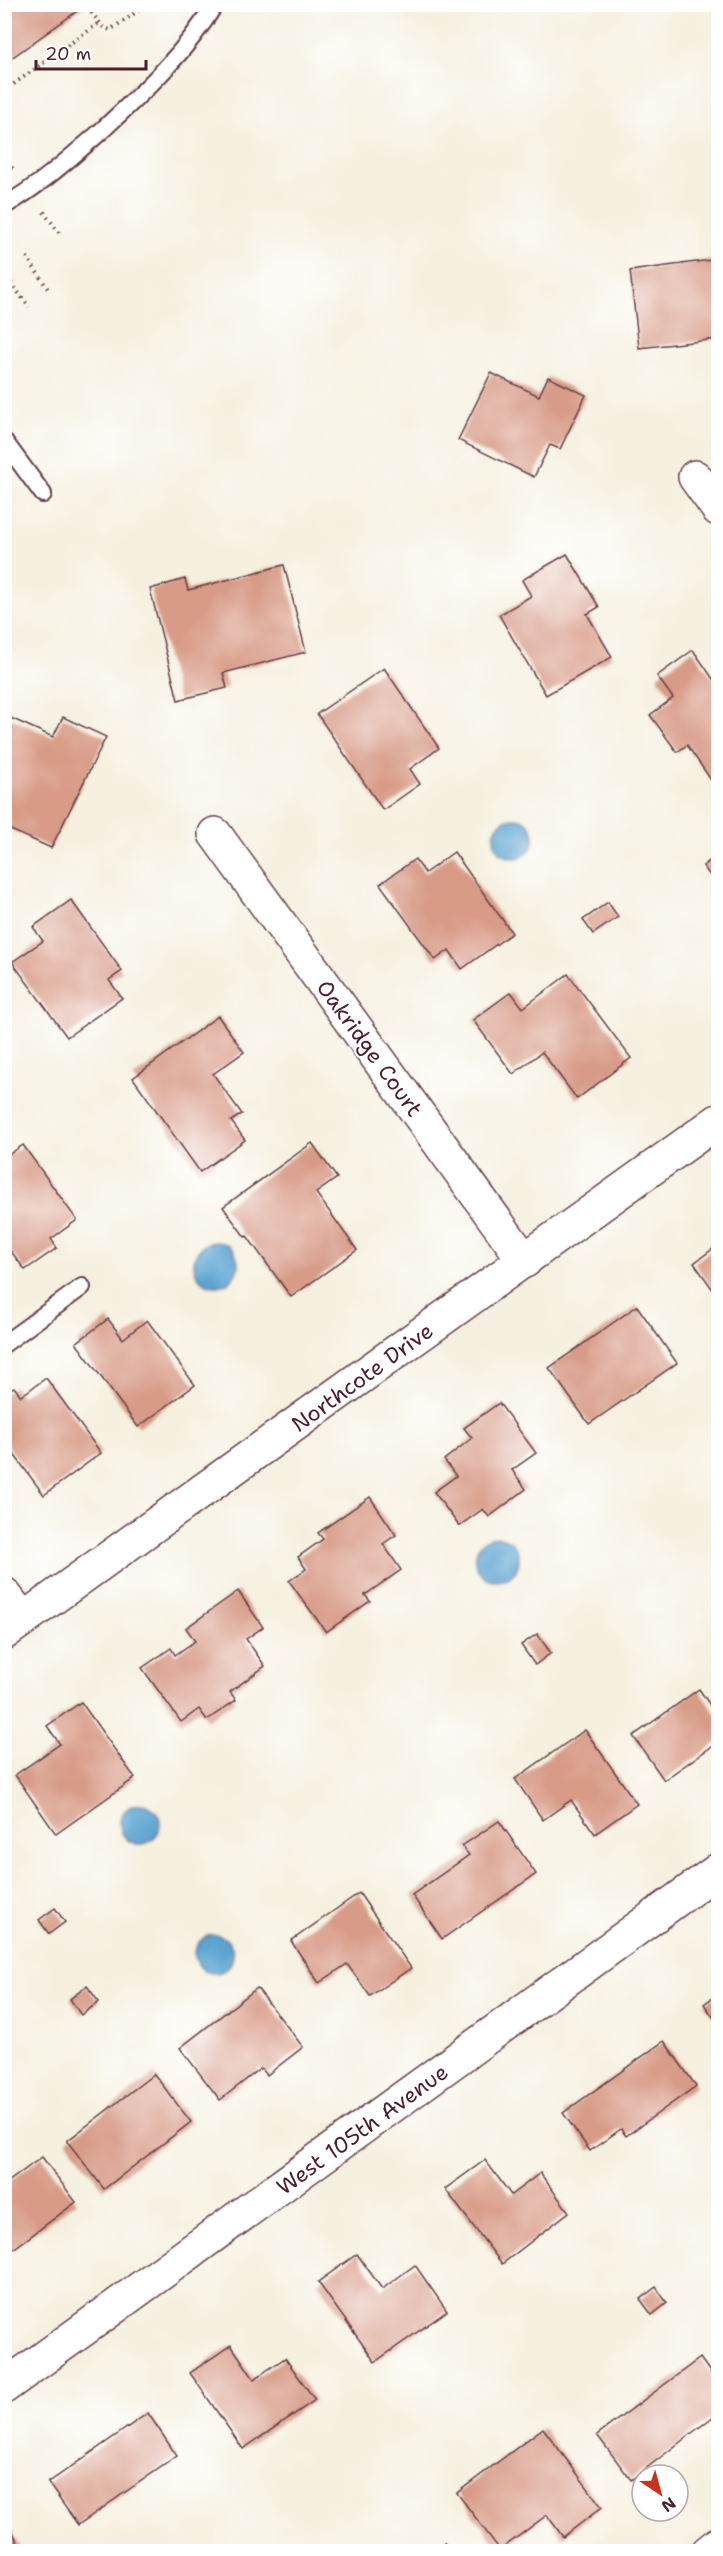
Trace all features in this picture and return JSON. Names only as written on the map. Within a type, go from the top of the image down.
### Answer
[{"type":"street","points":[[695,477],[718,509]]},
{"type":"street","name":"Oakridge Court","points":[[215,834],[525,1261]]},
{"type":"street","name":"Northcote Drive","points":[[11,1616],[525,1261],[718,1121]]},
{"type":"street","name":"West 105th Avenue","points":[[4,2387],[718,1870]]},
{"type":"street","points":[[708,2552],[718,2544]]},
{"type":"lane","points":[[4,206],[65,162],[129,106],[175,58],[215,4]]},
{"type":"lane","points":[[4,441],[43,494]]},
{"type":"lane","points":[[4,1344],[82,1287]]},
{"type":"path","points":[[91,4],[87,7],[106,29],[114,29],[148,4]]},
{"type":"path","points":[[4,91],[99,23]]},
{"type":"path","points":[[42,210],[60,234]]},
{"type":"path","points":[[27,257],[50,292]]},
{"type":"path","points":[[4,273],[29,307]]},
{"type":"water","points":[[514,818],[528,824],[534,838],[528,852],[514,858],[500,852],[494,838],[500,824]]},
{"type":"water","points":[[216,1242],[225,1243],[232,1248],[237,1255],[237,1273],[232,1280],[225,1285],[216,1286],[207,1285],[200,1280],[195,1273],[194,1264],[195,1255],[200,1248],[207,1243]]},
{"type":"water","points":[[497,1537],[506,1538],[513,1543],[518,1550],[518,1568],[513,1575],[506,1580],[497,1581],[488,1580],[481,1575],[476,1568],[475,1559],[476,1550],[481,1543],[488,1538]]},
{"type":"water","points":[[140,1804],[154,1810],[160,1824],[154,1838],[140,1844],[126,1838],[120,1824],[126,1810]]},
{"type":"water","points":[[214,1935],[228,1940],[233,1954],[228,1968],[214,1973],[200,1968],[195,1954],[200,1940]]},
{"type":"building","points":[[4,4],[87,4],[10,59],[4,52]]},
{"type":"building","points":[[718,259],[718,339],[639,348],[630,271]]},
{"type":"building","points":[[491,373],[539,396],[548,377],[586,395],[560,449],[550,445],[534,477],[458,440]]},
{"type":"building","points":[[567,554],[599,607],[587,614],[612,657],[546,695],[499,615],[531,596],[522,580]]},
{"type":"building","points":[[284,565],[306,652],[223,673],[227,688],[178,700],[150,589],[185,579],[188,590]]},
{"type":"building","points":[[693,650],[718,686],[718,790],[687,745],[677,752],[650,715],[673,698],[657,676]]},
{"type":"building","points":[[384,668],[439,748],[410,769],[420,784],[383,810],[317,714]]},
{"type":"building","points":[[4,715],[53,737],[63,717],[106,737],[51,848],[4,827]]},
{"type":"building","points":[[454,852],[512,933],[462,969],[449,950],[435,960],[380,884],[415,859],[425,873]]},
{"type":"building","points":[[718,854],[718,887],[703,866]]},
{"type":"building","points":[[71,900],[122,971],[109,980],[122,998],[67,1037],[12,962],[43,941],[33,927]]},
{"type":"building","points":[[608,902],[618,917],[593,934],[583,920]]},
{"type":"building","points":[[568,974],[631,1058],[577,1099],[542,1052],[513,1074],[473,1020],[511,992],[523,1008]]},
{"type":"building","points":[[218,1016],[244,1052],[213,1074],[242,1114],[231,1121],[245,1140],[200,1172],[133,1078]]},
{"type":"building","points":[[312,1143],[337,1178],[316,1193],[357,1250],[291,1297],[223,1207]]},
{"type":"building","points":[[23,1145],[77,1220],[51,1239],[57,1248],[25,1270],[4,1242],[4,1158]]},
{"type":"building","points":[[718,1245],[718,1297],[694,1263]]},
{"type":"building","points":[[637,1306],[677,1363],[589,1424],[549,1368]]},
{"type":"building","points":[[108,1319],[123,1339],[147,1320],[195,1385],[138,1427],[76,1343]]},
{"type":"building","points":[[46,1378],[101,1453],[44,1495],[4,1441],[4,1394],[14,1387],[21,1396]]},
{"type":"building","points":[[499,1403],[536,1453],[512,1470],[526,1489],[489,1517],[483,1509],[459,1526],[434,1492],[456,1476],[444,1460],[472,1438],[464,1428]]},
{"type":"building","points":[[370,1497],[396,1535],[383,1544],[401,1570],[365,1595],[370,1601],[326,1632],[289,1581],[306,1569],[298,1557],[323,1539],[318,1533]]},
{"type":"building","points":[[238,1591],[263,1627],[246,1639],[265,1666],[230,1692],[236,1700],[207,1720],[199,1709],[181,1722],[142,1668],[171,1648],[175,1655],[195,1641],[186,1628]]},
{"type":"building","points":[[537,1634],[551,1653],[535,1665],[521,1645]]},
{"type":"building","points":[[699,1689],[718,1717],[718,1742],[664,1780],[633,1736]]},
{"type":"building","points":[[81,1702],[135,1778],[56,1834],[15,1775],[60,1744],[47,1726]]},
{"type":"building","points":[[585,1730],[637,1804],[595,1834],[571,1800],[543,1820],[515,1779]]},
{"type":"building","points":[[499,1821],[536,1874],[442,1939],[412,1895],[469,1855],[462,1846]]},
{"type":"building","points":[[359,1893],[411,1968],[370,1996],[347,1964],[319,1983],[291,1941]]},
{"type":"building","points":[[55,1908],[65,1922],[49,1934],[39,1920]]},
{"type":"building","points":[[87,1986],[99,2002],[81,2015],[70,1999]]},
{"type":"building","points":[[257,1988],[303,2047],[267,2075],[261,2068],[220,2100],[180,2048]]},
{"type":"building","points":[[718,1994],[718,2024],[704,2004]]},
{"type":"building","points":[[664,2041],[696,2086],[626,2136],[621,2129],[590,2151],[563,2113]]},
{"type":"building","points":[[154,2074],[191,2122],[104,2189],[67,2141]]},
{"type":"building","points":[[42,2157],[76,2202],[4,2256],[4,2185]]},
{"type":"building","points":[[485,2160],[511,2195],[540,2173],[569,2212],[502,2264],[445,2189]]},
{"type":"building","points":[[357,2254],[382,2289],[415,2265],[447,2311],[375,2362],[318,2282]]},
{"type":"building","points":[[656,2287],[667,2303],[652,2315],[640,2299]]},
{"type":"building","points":[[231,2345],[254,2379],[285,2358],[315,2400],[243,2449],[190,2373]]},
{"type":"building","points":[[700,2358],[718,2383],[718,2413],[653,2463],[630,2463],[630,2479],[597,2435]]},
{"type":"building","points":[[148,2413],[177,2456],[78,2525],[48,2483]]},
{"type":"building","points":[[543,2428],[602,2507],[563,2537],[547,2515],[500,2550],[457,2493]]},
{"type":"building","points":[[6,2517],[22,2552],[4,2552]]},
{"type":"building","points":[[444,2542],[450,2552],[431,2552]]}]
